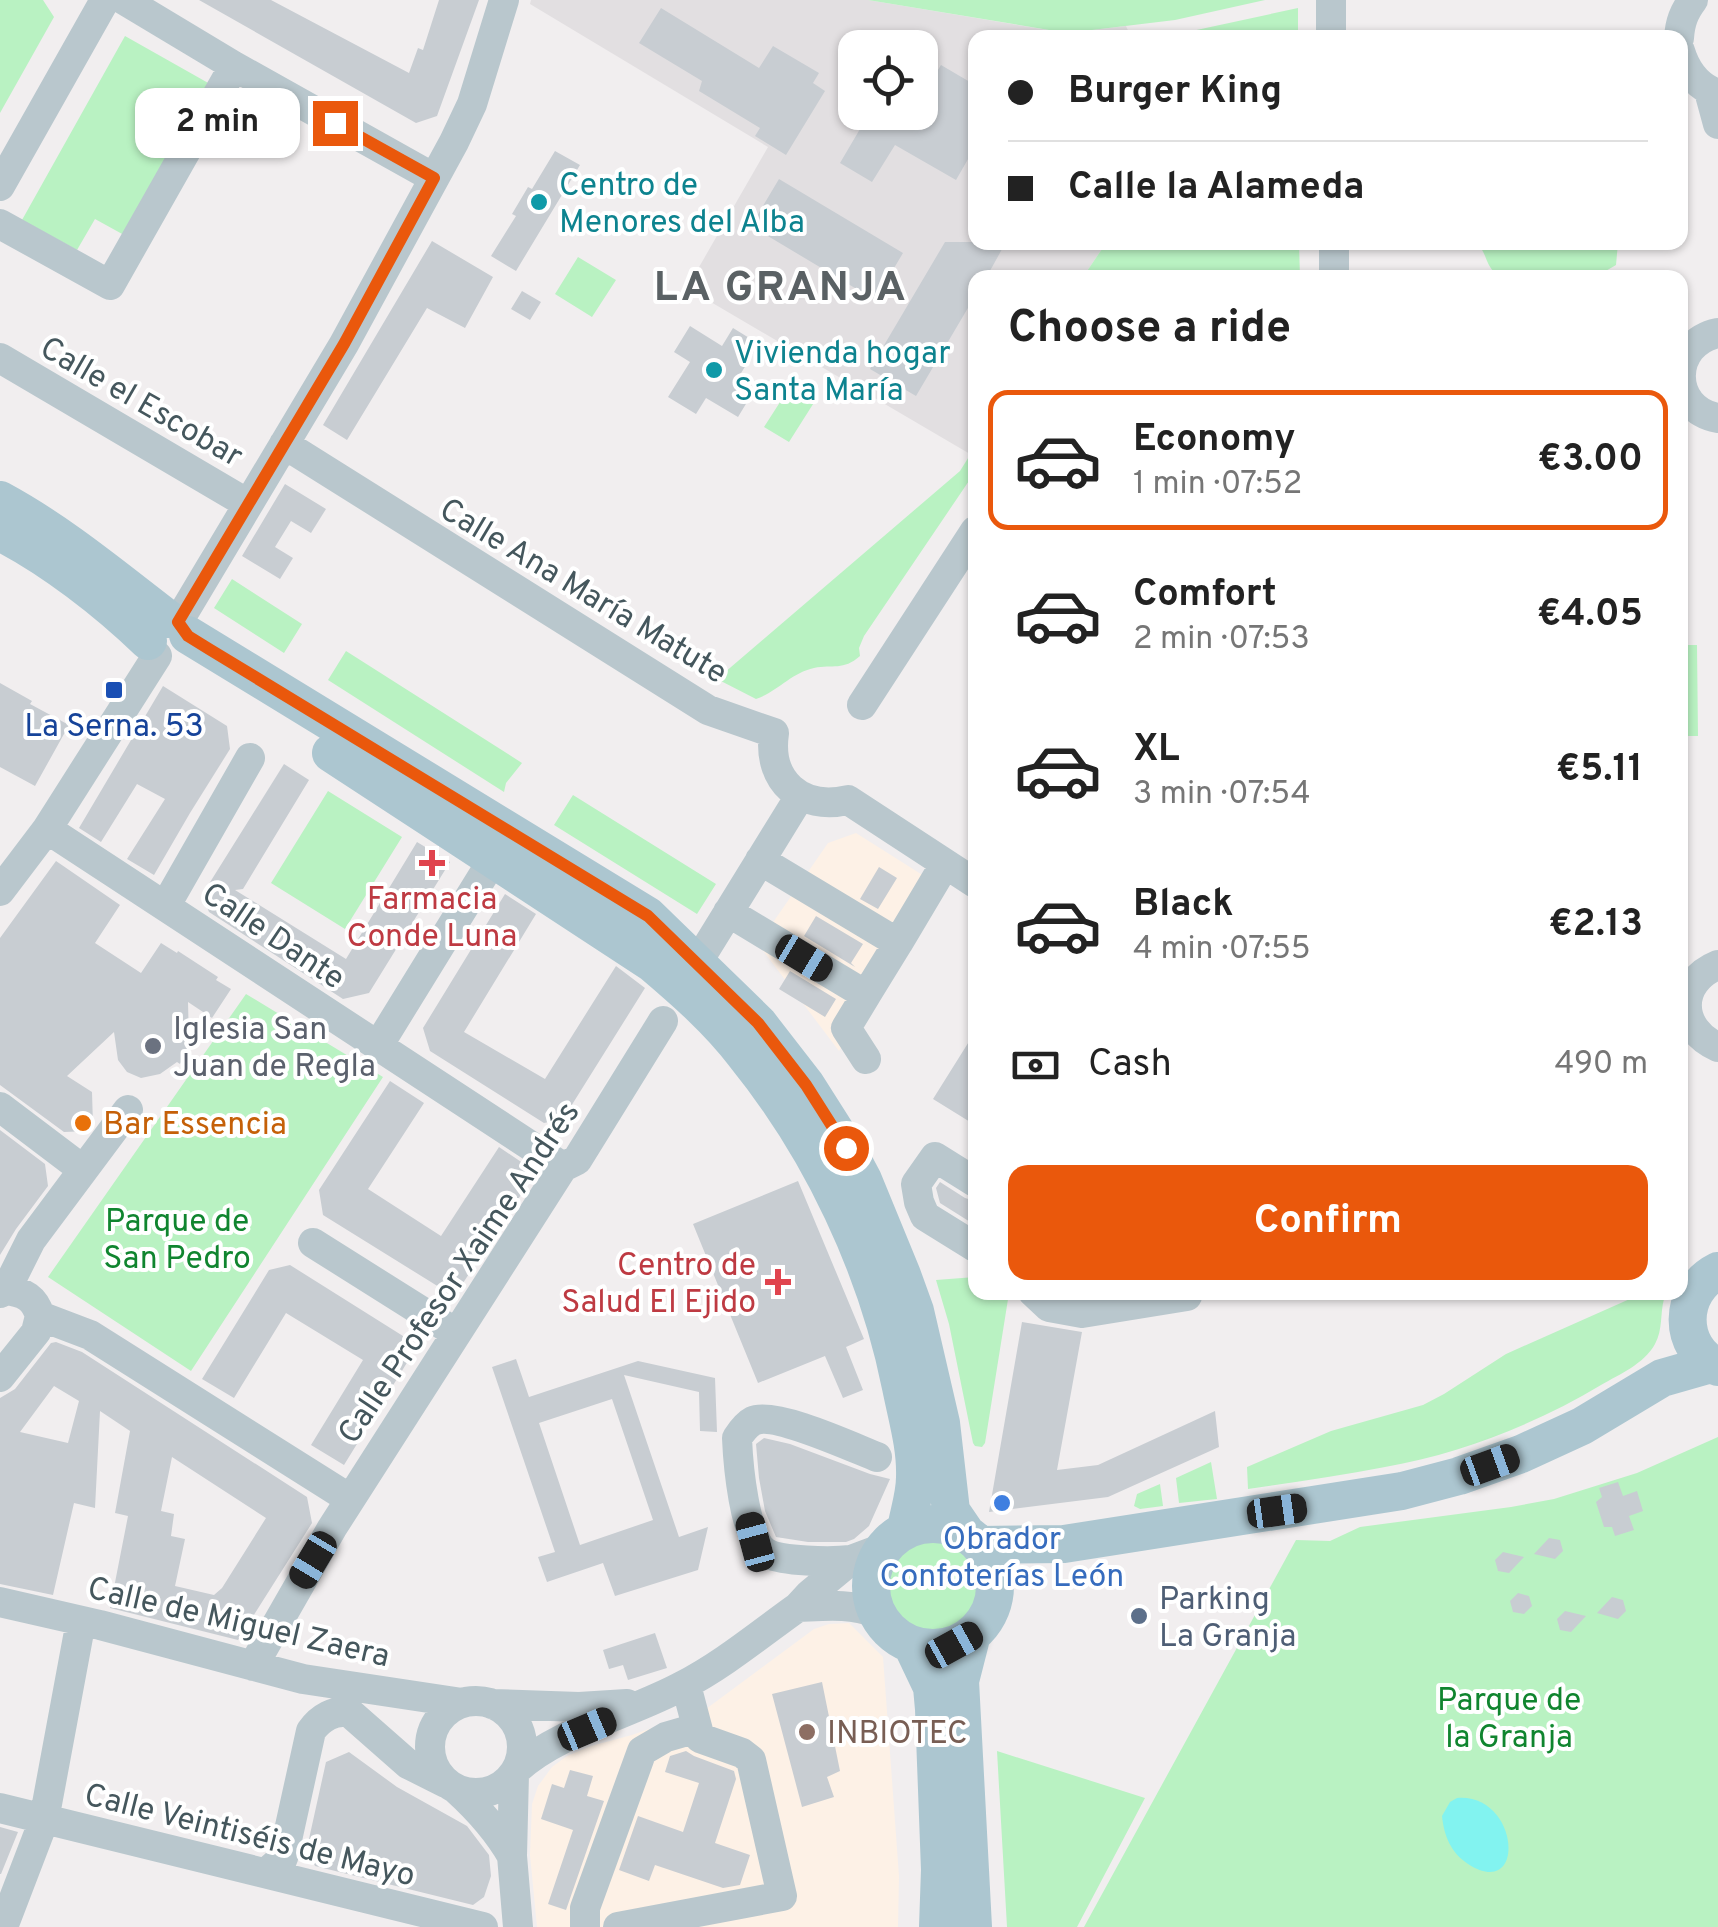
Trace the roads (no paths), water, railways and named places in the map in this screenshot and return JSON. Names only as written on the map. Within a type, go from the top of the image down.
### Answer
[{"type":"main road","points":[[0,500],[91,557],[169,639],[208,673],[498,851],[563,884],[594,883]]},
{"type":"main road","points":[[0,532],[74,580],[131,624],[169,639],[429,783],[648,916],[758,1023],[828,1118],[863,1180],[915,1311],[940,1423],[951,1510],[990,1560],[994,1577],[991,1609],[972,1634],[954,1645],[912,1645],[897,1637],[876,1613],[870,1580],[874,1563],[915,1488],[914,1454],[882,1312],[858,1246],[828,1180],[788,1113],[743,1052],[674,982],[445,809],[429,783]]},
{"type":"main road","points":[[995,1594],[1032,1560],[1064,1544],[1402,1491],[1521,1454],[1582,1426],[1662,1378],[1706,1357],[1686,1320],[1689,1302],[1698,1286],[1718,1271]]},
{"type":"main road","points":[[880,1546],[926,1524],[947,1525],[973,1539],[1064,1544]]},
{"type":"main road","points":[[972,1634],[960,1682],[972,1927]]},
{"type":"main road","points":[[912,1645],[932,1688],[934,1709],[940,1870],[938,1927]]},
{"type":"street","points":[[0,186],[105,0]]},
{"type":"street","points":[[124,0],[434,178]]},
{"type":"street","points":[[1,888],[47,829],[169,639],[344,344],[472,104],[504,0]]},
{"type":"street","points":[[1331,0],[1331,30]]},
{"type":"street","points":[[1680,30],[1685,11],[1694,0]]},
{"type":"street","points":[[0,224],[110,285],[234,66]]},
{"type":"street","points":[[1688,70],[1714,92],[1718,124]]},
{"type":"street","points":[[1688,350],[1715,326]]},
{"type":"street","name":"Calle el Escobar","points":[[0,358],[248,504]]},
{"type":"street","points":[[1688,399],[1716,421]]},
{"type":"street","name":"Calle Ana María Matute","points":[[284,444],[708,710],[774,733],[773,760],[778,773],[800,796]]},
{"type":"street","points":[[862,705],[968,542]]},
{"type":"street","points":[[166,905],[250,758]]},
{"type":"street","points":[[697,962],[800,796],[818,802],[848,800],[968,879]]},
{"type":"street","name":"Calle Dante","points":[[47,829],[562,1167]]},
{"type":"street","points":[[378,1046],[498,851]]},
{"type":"street","points":[[760,860],[898,943]]},
{"type":"street","points":[[866,1059],[846,1028],[945,864]]},
{"type":"street","points":[[728,912],[866,995]]},
{"type":"street","points":[[1688,996],[1693,983],[1717,963]]},
{"type":"street","points":[[1688,1018],[1696,1033],[1718,1047]]},
{"type":"street","name":"Calle Profesor Xaime Andrés","points":[[253,1666],[350,1500],[456,1333],[562,1167],[577,1160],[663,1021]]},
{"type":"street","points":[[0,1108],[82,1169]]},
{"type":"street","points":[[0,1377],[36,1332],[40,1316],[37,1304],[21,1292],[3,1292],[31,1240],[128,1110]]},
{"type":"street","points":[[968,1177],[935,1156],[916,1184],[925,1216],[968,1243]]},
{"type":"street","points":[[313,1243],[456,1333]]},
{"type":"street","points":[[1041,1300],[1048,1307],[1082,1313],[1159,1300]]},
{"type":"street","points":[[40,1316],[90,1335],[350,1500]]},
{"type":"street","points":[[878,1458],[792,1424],[766,1418],[751,1421],[736,1438],[739,1481],[755,1542],[762,1551],[773,1556],[827,1562],[880,1546]]},
{"type":"street","name":"Calle de Miguel Zaera","points":[[515,1772],[551,1745],[673,1691],[880,1546]]},
{"type":"street","points":[[793,1558],[808,1568],[812,1581],[804,1600],[860,1606],[876,1613]]},
{"type":"street","name":"Calle de Miguel Zaera","points":[[0,1602],[331,1685],[477,1703],[579,1707],[626,1704],[673,1691]]},
{"type":"street","points":[[3,1927],[44,1820],[81,1621]]},
{"type":"street","points":[[618,1927],[782,1896],[751,1760],[700,1738],[673,1691]]},
{"type":"street","points":[[512,1856],[481,1812],[436,1772],[430,1759],[432,1731],[449,1709],[477,1703],[513,1720],[520,1732],[512,1856],[518,1927]]},
{"type":"street","name":"Calle de Miguel Zaera","points":[[266,1874],[283,1858],[312,1731],[328,1716],[341,1711],[350,1714],[408,1764],[451,1787]]},
{"type":"street","points":[[585,1927],[585,1908],[642,1751],[666,1737],[697,1728]]},
{"type":"street","points":[[451,1787],[470,1794],[484,1793],[497,1788],[515,1772]]},
{"type":"street","name":"Calle Veintiséis de Mayo","points":[[0,1808],[484,1927]]},
{"type":"water","points":[[1457,1798],[1478,1801],[1494,1812],[1504,1827],[1507,1858],[1500,1869],[1487,1872],[1468,1864],[1453,1849],[1442,1816]]},
{"type":"place","name":"Centro de Menores del Alba","points":[[539,202]]},
{"type":"place","name":"Vivienda hogar Santa María","points":[[714,370]]},
{"type":"place","name":"La Serna. 53","points":[[114,690]]},
{"type":"place","name":"Farmacia Conde Luna","points":[[432,863]]},
{"type":"place","name":"Iglesia San Juan de Regla","points":[[153,1046]]},
{"type":"place","name":"Bar Essencia","points":[[83,1123]]},
{"type":"place","name":"Centro de Salud El Ejido","points":[[778,1282]]},
{"type":"place","name":"Obrador Confoterías León","points":[[1002,1503]]},
{"type":"place","name":"Parking La Granja","points":[[1139,1616]]},
{"type":"place","name":"INBIOTEC","points":[[807,1732]]},
{"type":"district","name":"LA GRANJA","points":[[781,285]]},
{"type":"park label","name":"Parque de San Pedro","points":[[177,1238]]},
{"type":"park label","name":"Parque de la Granja","points":[[1509,1718]]}]
